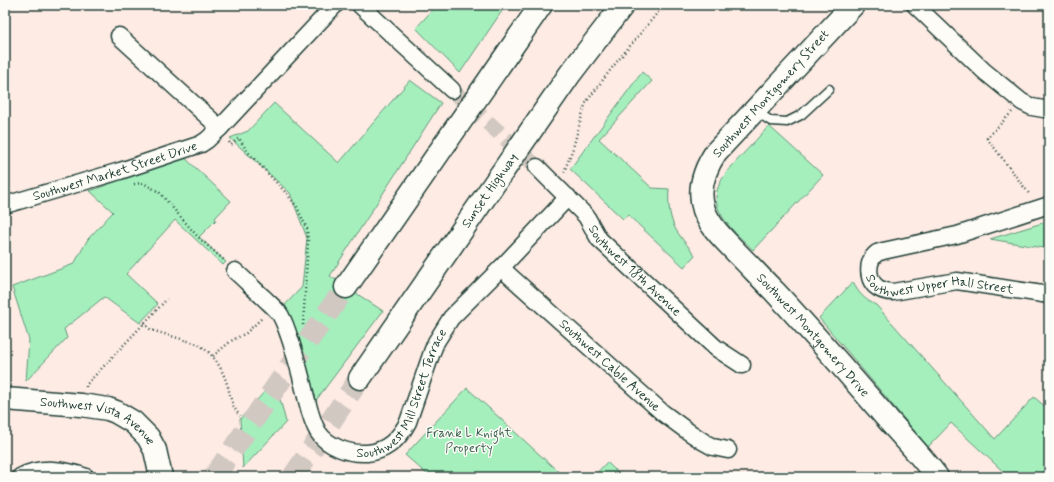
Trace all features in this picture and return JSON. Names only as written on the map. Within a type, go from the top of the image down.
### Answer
[{"type":"main road","points":[[346,287],[541,5]]},
{"type":"main road","points":[[570,74],[588,29],[604,5]]},
{"type":"main road","name":"Sunset Highway","points":[[360,378],[570,74],[623,5]]},
{"type":"main road","name":"Southwest Montgomery Street","points":[[701,189],[705,172],[716,152],[853,5]]},
{"type":"main road","name":"Southwest Montgomery Drive","points":[[701,189],[707,217],[721,236],[826,347],[936,477]]},
{"type":"main road","name":"Southwest Vista Avenue","points":[[5,399],[80,405],[108,409],[125,416],[148,438],[155,450],[161,477]]},
{"type":"street","name":"Southwest Market Street Drive","points":[[5,205],[120,171],[201,144],[220,128],[335,5]]},
{"type":"street","points":[[360,5],[452,90]]},
{"type":"street","points":[[915,5],[984,71],[1022,102],[1032,107],[1049,110]]},
{"type":"street","points":[[120,36],[220,128]]},
{"type":"street","name":"Southwest 18th Avenue","points":[[537,166],[586,216],[600,239],[716,348],[742,365]]},
{"type":"street","name":"Southwest Mill Street Terrace","points":[[235,271],[279,313],[295,353],[311,416],[319,433],[331,444],[339,448],[358,454],[370,453],[389,446],[404,431],[432,352],[451,318],[568,197]]},
{"type":"street","name":"Southwest Upper Hall Street","points":[[1045,206],[957,235],[883,251],[876,254],[872,260],[869,274],[871,282],[876,288],[884,291],[893,292],[958,281],[1049,295]]},
{"type":"street","name":"Southwest Cable Avenue","points":[[501,268],[663,413],[704,442],[713,447],[728,450]]},
{"type":"street","points":[[20,477],[25,474],[46,470],[76,473],[86,477]]},
{"type":"lane","points":[[754,110],[772,121],[787,122],[801,115],[829,89]]},
{"type":"path","points":[[554,184],[561,177],[567,166],[587,101],[615,64],[664,5]]},
{"type":"path","points":[[1022,102],[987,138],[1045,206]]},
{"type":"path","points":[[239,138],[247,151],[292,200],[297,207],[307,229],[308,242],[303,328]]},
{"type":"path","points":[[132,185],[143,183],[159,192],[198,237],[235,271]]},
{"type":"path","points":[[80,405],[86,385],[167,299]]},
{"type":"path","points":[[213,356],[231,341],[246,333],[273,307]]},
{"type":"path","points":[[144,324],[151,330],[198,344],[213,356],[226,380],[232,404],[240,416]]},
{"type":"green space","points":[[437,5],[506,5],[460,73],[416,28]]},
{"type":"green space","points":[[642,72],[652,81],[599,139],[652,188],[669,189],[669,208],[674,226],[695,255],[684,267],[628,215],[623,219],[570,169]]},
{"type":"green space","points":[[410,80],[441,103],[330,276],[383,311],[314,403],[285,305],[302,287],[307,238],[290,193],[230,138],[248,131],[274,103],[339,163]]},
{"type":"green space","points":[[769,126],[823,175],[753,250],[733,230],[722,216],[716,198],[717,190],[724,176]]},
{"type":"green space","points":[[184,157],[231,201],[215,218],[216,220],[199,237],[226,262],[223,265],[175,220],[126,274],[158,304],[140,323],[104,297],[64,329],[67,338],[26,381],[29,340],[12,287],[74,264],[88,239],[113,212],[90,191]]},
{"type":"green space","points":[[1049,221],[1049,249],[990,239]]},
{"type":"green space","points":[[853,282],[857,290],[868,301],[876,305],[995,439],[1034,397],[1049,410],[1049,477],[1009,477],[951,423],[928,447],[819,318]]},
{"type":"green space","points":[[275,380],[286,422],[243,468],[240,419]]},
{"type":"green space","name":"Frank L Knight Property","points":[[467,388],[564,477],[430,477],[405,455]]},
{"type":"green space","points":[[607,462],[622,477],[593,477]]},
{"type":"tunnel","points":[[452,90],[537,167]]},
{"type":"tunnel","points":[[214,477],[346,287]]},
{"type":"tunnel","points":[[293,477],[360,378]]}]
